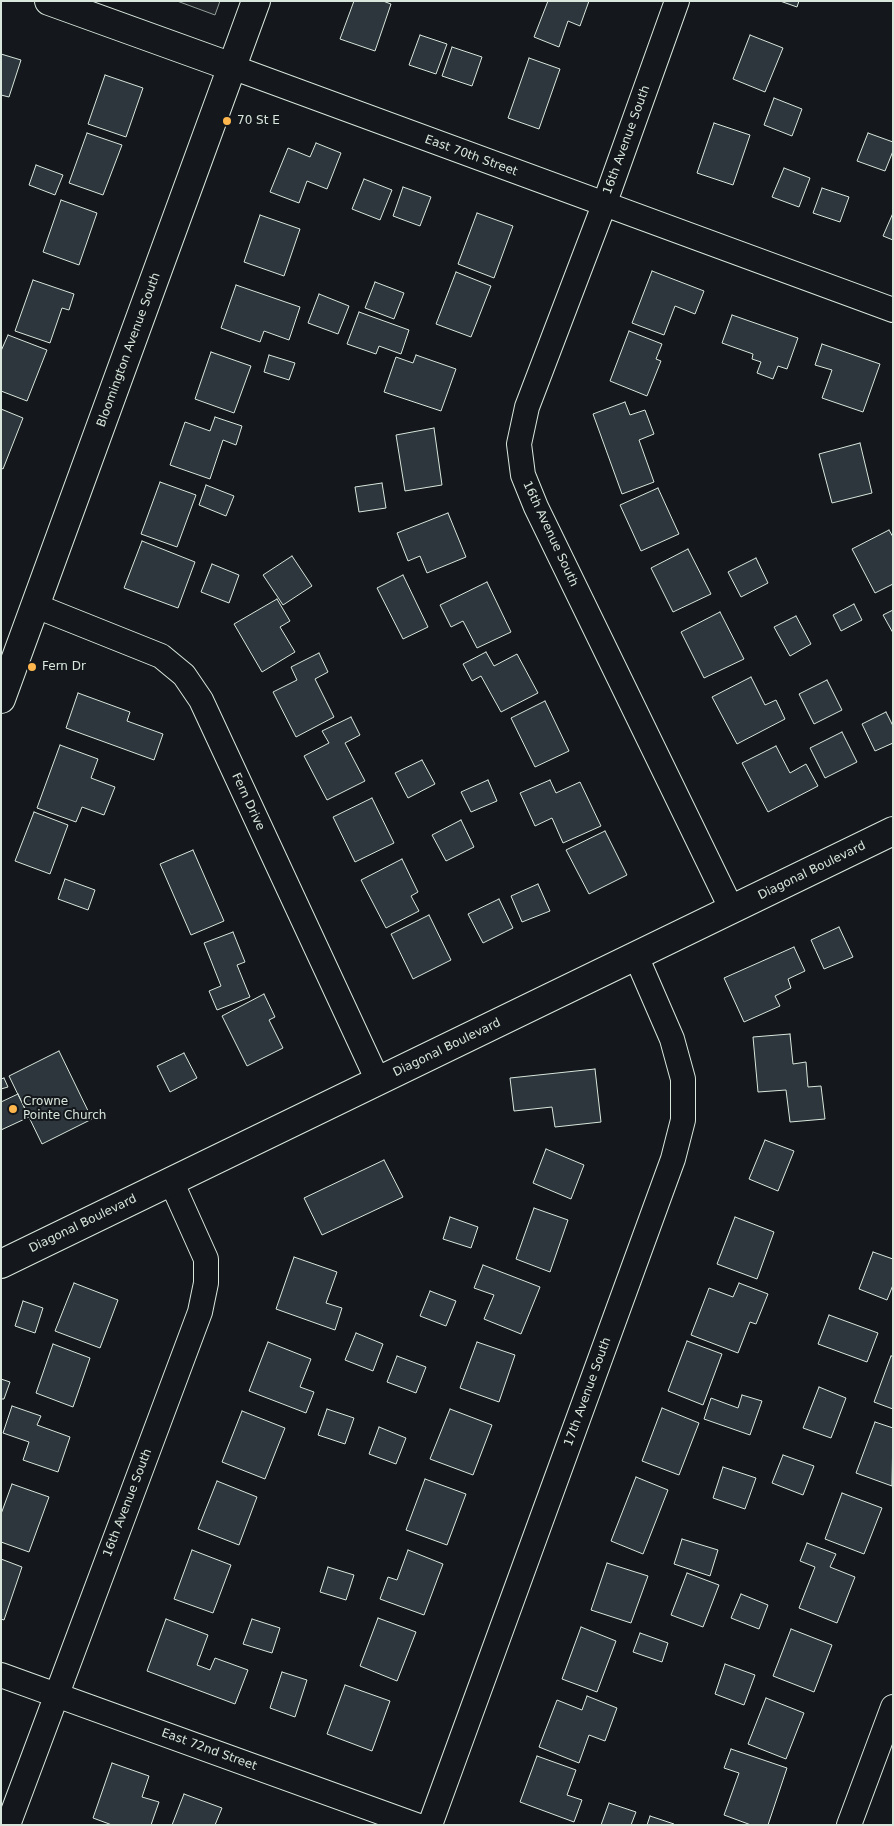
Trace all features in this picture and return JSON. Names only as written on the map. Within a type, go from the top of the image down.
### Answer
[{"type":"street","name":"East 70th Street","points":[[49,1],[893,310]]},
{"type":"street","name":"Bloomington Avenue South","points":[[1,699],[256,1]]},
{"type":"street","name":"16th Avenue South","points":[[677,1],[604,205],[527,407],[519,444],[523,475],[536,507],[732,910]]},
{"type":"street","name":"Fern Drive","points":[[36,606],[161,656],[184,675],[200,700],[378,1081]]},
{"type":"street","name":"Diagonal Boulevard","points":[[1,1264],[893,831]]},
{"type":"street","name":"17th Avenue South","points":[[430,1825],[673,1159],[683,1120],[683,1079],[672,1039],[636,956]]},
{"type":"street","name":"16th Avenue South","points":[[8,1825],[200,1312],[206,1283],[206,1259],[171,1182]]},
{"type":"street","name":"East 72nd Street","points":[[1,1675],[416,1825]]},
{"type":"street","points":[[849,1825],[893,1707]]},
{"type":"shaded area","points":[[177,1],[220,1],[215,15]]},
{"type":"building","points":[[354,1],[383,1],[391,4],[375,51],[340,39]]},
{"type":"building","points":[[548,1],[589,1],[580,26],[568,21],[559,47],[534,37]]},
{"type":"building","points":[[780,1],[799,1],[797,7]]},
{"type":"building","points":[[420,35],[447,44],[436,74],[409,65]]},
{"type":"building","points":[[750,35],[783,48],[765,92],[733,79]]},
{"type":"building","points":[[452,47],[482,57],[472,86],[442,76]]},
{"type":"building","points":[[1,54],[21,60],[9,97],[1,95]]},
{"type":"building","points":[[529,58],[560,69],[539,129],[508,118]]},
{"type":"building","points":[[105,75],[143,88],[126,137],[88,124]]},
{"type":"building","points":[[774,98],[802,109],[792,136],[764,125]]},
{"type":"building","points":[[714,123],[750,135],[733,185],[697,173]]},
{"type":"building","points":[[87,133],[122,145],[103,195],[69,183]]},
{"type":"building","points":[[868,133],[893,142],[893,151],[885,171],[857,161]]},
{"type":"building","points":[[316,143],[341,153],[327,189],[307,181],[299,203],[270,192],[288,148],[310,157]]},
{"type":"building","points":[[36,165],[63,175],[55,195],[29,185]]},
{"type":"building","points":[[784,168],[810,178],[799,207],[772,197]]},
{"type":"building","points":[[364,179],[392,190],[380,220],[352,209]]},
{"type":"building","points":[[403,187],[431,197],[420,226],[393,216]]},
{"type":"building","points":[[822,188],[849,197],[840,222],[813,213]]},
{"type":"building","points":[[61,200],[97,213],[79,265],[43,252]]},
{"type":"building","points":[[477,213],[513,226],[494,278],[458,264]]},
{"type":"building","points":[[893,213],[893,240],[883,236]]},
{"type":"building","points":[[260,215],[300,229],[284,276],[244,262]]},
{"type":"building","points":[[652,271],[704,291],[695,314],[675,306],[664,335],[632,323]]},
{"type":"building","points":[[456,272],[491,286],[471,337],[436,324]]},
{"type":"building","points":[[33,280],[74,294],[69,310],[62,308],[50,343],[15,331]]},
{"type":"building","points":[[375,282],[404,293],[394,319],[365,308]]},
{"type":"building","points":[[236,285],[300,307],[289,340],[264,331],[260,342],[221,328]]},
{"type":"building","points":[[319,294],[349,306],[338,334],[308,323]]},
{"type":"building","points":[[359,312],[409,330],[401,354],[379,346],[376,354],[347,344]]},
{"type":"building","points":[[732,315],[798,338],[787,369],[778,366],[773,379],[757,373],[761,362],[752,359],[753,354],[722,343]]},
{"type":"building","points":[[629,331],[662,344],[656,359],[661,361],[647,396],[610,381]]},
{"type":"building","points":[[8,335],[47,350],[27,401],[1,391],[1,351]]},
{"type":"building","points":[[822,344],[880,364],[863,412],[822,398],[832,370],[815,365]]},
{"type":"building","points":[[211,352],[251,366],[234,413],[195,399]]},
{"type":"building","points":[[269,355],[295,363],[289,380],[264,372]]},
{"type":"building","points":[[416,355],[456,369],[441,411],[384,392],[396,357],[413,363]]},
{"type":"building","points":[[625,402],[630,415],[645,410],[654,434],[639,440],[654,482],[622,494],[593,414]]},
{"type":"building","points":[[1,409],[23,418],[3,469],[1,468]]},
{"type":"building","points":[[215,417],[242,426],[236,445],[223,440],[210,479],[170,465],[185,422],[210,431]]},
{"type":"building","points":[[434,428],[442,485],[405,491],[396,435]]},
{"type":"building","points":[[860,443],[872,493],[832,503],[819,454]]},
{"type":"building","points":[[160,482],[196,495],[177,547],[141,534]]},
{"type":"building","points":[[382,483],[386,508],[359,512],[355,487]]},
{"type":"building","points":[[206,485],[234,496],[226,516],[199,505]]},
{"type":"building","points":[[658,488],[679,534],[641,551],[620,505]]},
{"type":"building","points":[[448,513],[466,557],[427,573],[420,556],[408,561],[397,533]]},
{"type":"building","points":[[889,530],[893,537],[893,584],[875,593],[852,549]]},
{"type":"building","points":[[142,541],[195,562],[178,608],[124,588]]},
{"type":"building","points":[[688,549],[711,594],[673,612],[651,568]]},
{"type":"building","points":[[292,556],[312,586],[283,605],[263,575]]},
{"type":"building","points":[[756,558],[768,583],[741,597],[728,572]]},
{"type":"building","points":[[212,564],[239,575],[229,603],[201,592]]},
{"type":"building","points":[[403,575],[428,627],[403,639],[377,588]]},
{"type":"building","points":[[487,582],[511,632],[477,648],[463,621],[451,627],[440,605]]},
{"type":"building","points":[[277,599],[290,621],[280,627],[295,652],[262,672],[234,624]]},
{"type":"building","points":[[854,604],[862,620],[841,631],[833,615]]},
{"type":"building","points":[[893,610],[893,633],[883,615]]},
{"type":"building","points":[[720,612],[744,659],[704,678],[681,632]]},
{"type":"building","points":[[796,616],[811,644],[790,656],[774,627]]},
{"type":"building","points":[[486,652],[494,666],[517,654],[538,693],[501,712],[481,676],[472,681],[463,664]]},
{"type":"building","points":[[319,653],[328,672],[315,679],[334,717],[296,737],[273,692],[297,680],[291,667]]},
{"type":"building","points":[[751,677],[765,705],[776,700],[785,719],[737,744],[712,697]]},
{"type":"building","points":[[827,680],[842,710],[814,724],[799,694]]},
{"type":"building","points":[[78,693],[130,712],[127,721],[163,734],[154,760],[66,728]]},
{"type":"building","points":[[545,701],[569,751],[535,767],[511,718]]},
{"type":"building","points":[[886,712],[893,726],[893,743],[875,751],[862,724]]},
{"type":"building","points":[[351,717],[360,735],[345,743],[365,781],[327,800],[304,756],[329,743],[322,731]]},
{"type":"building","points":[[842,732],[857,762],[825,778],[810,748]]},
{"type":"building","points":[[60,745],[98,759],[91,778],[115,787],[104,815],[82,807],[76,822],[37,808]]},
{"type":"building","points":[[776,746],[790,773],[806,764],[818,786],[768,812],[742,763]]},
{"type":"building","points":[[422,760],[435,784],[408,798],[395,773]]},
{"type":"building","points":[[488,780],[497,801],[471,812],[461,792]]},
{"type":"building","points":[[550,780],[556,793],[580,782],[601,826],[563,843],[552,818],[535,826],[520,793]]},
{"type":"building","points":[[372,798],[394,843],[355,862],[333,817]]},
{"type":"building","points":[[34,812],[68,825],[50,874],[15,861]]},
{"type":"building","points":[[461,820],[474,847],[446,861],[432,835]]},
{"type":"building","points":[[605,831],[627,875],[589,894],[566,850]]},
{"type":"building","points":[[193,850],[224,921],[191,935],[160,864]]},
{"type":"building","points":[[402,859],[418,892],[411,896],[419,911],[386,928],[361,880]]},
{"type":"building","points":[[65,879],[95,890],[88,910],[58,899]]},
{"type":"building","points":[[538,884],[550,911],[522,922],[511,896]]},
{"type":"building","points":[[499,899],[513,928],[483,943],[468,914]]},
{"type":"building","points":[[429,915],[451,960],[413,979],[391,934]]},
{"type":"building","points":[[839,927],[853,957],[824,969],[811,940]]},
{"type":"building","points":[[233,932],[245,962],[237,965],[250,997],[217,1010],[209,991],[221,986],[204,943]]},
{"type":"building","points":[[794,947],[805,971],[788,979],[791,988],[775,996],[780,1006],[744,1022],[724,978]]},
{"type":"building","points":[[264,994],[275,1017],[269,1020],[283,1048],[247,1066],[222,1016]]},
{"type":"building","points":[[790,1034],[793,1064],[806,1062],[808,1087],[821,1086],[825,1119],[790,1122],[786,1090],[758,1092],[753,1037]]},
{"type":"building","points":[[59,1051],[92,1119],[42,1144],[9,1076]]},
{"type":"building","points":[[184,1053],[197,1078],[170,1092],[157,1066]]},
{"type":"building","points":[[595,1069],[601,1122],[555,1127],[552,1107],[514,1111],[510,1078]]},
{"type":"building","name":"Crowne Pointe Church","points":[[4,1078],[8,1087],[1,1089],[1,1079]]},
{"type":"building","name":"Crowne Pointe Church","points":[[18,1094],[29,1117],[1,1130],[1,1102]]},
{"type":"building","points":[[765,1140],[794,1151],[778,1191],[749,1179]]},
{"type":"building","points":[[546,1149],[584,1165],[571,1199],[533,1183]]},
{"type":"building","points":[[384,1160],[403,1197],[322,1235],[304,1198]]},
{"type":"building","points":[[534,1208],[568,1220],[550,1272],[516,1259]]},
{"type":"building","points":[[450,1217],[478,1227],[471,1248],[443,1239]]},
{"type":"building","points":[[735,1217],[774,1232],[757,1279],[717,1264]]},
{"type":"building","points":[[873,1252],[893,1259],[893,1285],[887,1300],[859,1289]]},
{"type":"building","points":[[294,1257],[337,1272],[326,1303],[342,1308],[335,1330],[276,1309]]},
{"type":"building","points":[[483,1265],[540,1287],[521,1334],[484,1319],[494,1295],[474,1288]]},
{"type":"building","points":[[74,1283],[118,1300],[100,1348],[55,1331]]},
{"type":"building","points":[[739,1283],[768,1294],[756,1324],[750,1322],[738,1353],[691,1335],[709,1288],[733,1297]]},
{"type":"building","points":[[430,1291],[456,1301],[446,1326],[420,1316]]},
{"type":"building","points":[[23,1301],[43,1308],[35,1333],[15,1326]]},
{"type":"building","points":[[829,1315],[878,1333],[867,1362],[818,1344]]},
{"type":"building","points":[[356,1333],[383,1344],[373,1371],[345,1360]]},
{"type":"building","points":[[687,1341],[722,1354],[703,1405],[668,1391]]},
{"type":"building","points":[[268,1342],[311,1359],[300,1387],[314,1392],[306,1413],[249,1391]]},
{"type":"building","points":[[477,1342],[515,1355],[499,1402],[460,1388]]},
{"type":"building","points":[[53,1344],[90,1358],[73,1407],[36,1393]]},
{"type":"building","points":[[397,1356],[426,1367],[416,1393],[387,1382]]},
{"type":"building","points":[[891,1356],[893,1356],[893,1409],[874,1402]]},
{"type":"building","points":[[1,1379],[10,1382],[4,1399],[1,1399]]},
{"type":"building","points":[[819,1387],[846,1398],[831,1438],[803,1428]]},
{"type":"building","points":[[742,1395],[762,1401],[750,1435],[704,1419],[711,1398],[738,1408]]},
{"type":"building","points":[[12,1406],[41,1416],[37,1425],[70,1437],[58,1472],[23,1460],[29,1442],[3,1433]]},
{"type":"building","points":[[662,1408],[699,1423],[679,1475],[642,1461]]},
{"type":"building","points":[[327,1409],[354,1418],[345,1444],[318,1435]]},
{"type":"building","points":[[450,1409],[492,1425],[473,1475],[430,1459]]},
{"type":"building","points":[[242,1411],[285,1428],[265,1479],[222,1462]]},
{"type":"building","points":[[875,1422],[893,1428],[892,1486],[856,1473]]},
{"type":"building","points":[[379,1427],[406,1438],[396,1464],[369,1454]]},
{"type":"building","points":[[783,1455],[814,1466],[803,1495],[772,1483]]},
{"type":"building","points":[[723,1467],[756,1478],[745,1509],[713,1498]]},
{"type":"building","points":[[636,1477],[668,1490],[643,1554],[611,1541]]},
{"type":"building","points":[[425,1479],[466,1494],[447,1545],[406,1530]]},
{"type":"building","points":[[217,1481],[257,1497],[239,1545],[198,1529]]},
{"type":"building","points":[[12,1484],[49,1497],[29,1552],[1,1542],[1,1514]]},
{"type":"building","points":[[842,1493],[882,1508],[864,1554],[825,1539]]},
{"type":"building","points":[[682,1539],[718,1550],[710,1576],[674,1564]]},
{"type":"building","points":[[807,1543],[836,1554],[830,1567],[855,1577],[837,1623],[799,1608],[815,1567],[800,1561]]},
{"type":"building","points":[[192,1550],[231,1565],[213,1613],[174,1599]]},
{"type":"building","points":[[408,1550],[443,1564],[424,1615],[380,1599],[388,1577],[397,1580]]},
{"type":"building","points":[[1,1559],[22,1567],[4,1620],[1,1619]]},
{"type":"building","points":[[607,1563],[648,1576],[631,1623],[591,1610]]},
{"type":"building","points":[[328,1567],[354,1575],[346,1600],[320,1592]]},
{"type":"building","points":[[687,1573],[719,1585],[703,1627],[671,1615]]},
{"type":"building","points":[[741,1594],[768,1605],[759,1629],[731,1618]]},
{"type":"building","points":[[378,1618],[416,1632],[397,1681],[360,1666]]},
{"type":"building","points":[[166,1619],[208,1635],[197,1665],[210,1670],[215,1658],[248,1670],[235,1704],[147,1671]]},
{"type":"building","points":[[252,1619],[280,1628],[272,1653],[243,1644]]},
{"type":"building","points":[[581,1627],[616,1641],[597,1692],[562,1679]]},
{"type":"building","points":[[791,1629],[832,1645],[814,1692],[773,1676]]},
{"type":"building","points":[[640,1633],[668,1643],[662,1662],[633,1652]]},
{"type":"building","points":[[725,1664],[755,1675],[744,1705],[715,1694]]},
{"type":"building","points":[[282,1672],[307,1680],[295,1717],[270,1708]]},
{"type":"building","points":[[345,1685],[390,1701],[372,1751],[327,1734]]},
{"type":"building","points":[[587,1696],[617,1708],[605,1741],[589,1735],[579,1763],[539,1747],[557,1700],[582,1710]]},
{"type":"building","points":[[766,1698],[804,1713],[786,1759],[748,1744]]},
{"type":"building","points":[[731,1749],[787,1768],[768,1825],[751,1825],[724,1815],[739,1773],[724,1768]]},
{"type":"building","points":[[537,1756],[576,1770],[567,1795],[582,1800],[574,1822],[520,1802]]},
{"type":"building","points":[[112,1763],[149,1776],[142,1797],[159,1802],[151,1825],[112,1825],[93,1818]]},
{"type":"building","points":[[184,1794],[222,1808],[215,1825],[172,1825]]},
{"type":"building","points":[[609,1803],[636,1812],[631,1825],[601,1825]]},
{"type":"building","points":[[650,1816],[674,1824],[647,1825]]},
{"type":"place","name":"70 St E","points":[[227,121]]},
{"type":"place","name":"Fern Dr","points":[[32,667]]},
{"type":"place","name":"Crowne Pointe Church","points":[[13,1109]]}]
